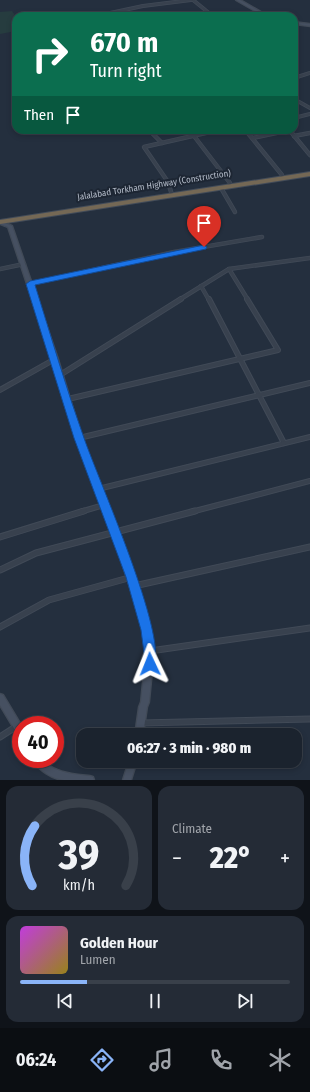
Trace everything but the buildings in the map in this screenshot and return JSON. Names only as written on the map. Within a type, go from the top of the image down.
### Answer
[{"type":"highway","points":[[282,177],[297,176],[308,172]]},
{"type":"highway","points":[[0,222],[172,193],[221,188],[230,184],[308,172]]},
{"type":"highway","name":"Jalalabad Torkham Highway (Construction)","points":[[0,218],[230,184]]},
{"type":"street","points":[[155,0],[158,4]]},
{"type":"street","points":[[117,12],[158,4],[192,0],[207,12]]},
{"type":"street","points":[[238,0],[259,12]]},
{"type":"street","points":[[298,23],[308,23],[310,25]]},
{"type":"street","points":[[298,77],[310,73]]},
{"type":"street","points":[[298,101],[310,108]]},
{"type":"street","points":[[298,117],[310,114]]},
{"type":"street","points":[[310,132],[294,136],[310,155]]},
{"type":"street","points":[[152,134],[162,143]]},
{"type":"street","points":[[172,193],[168,182],[144,147],[200,134]]},
{"type":"street","points":[[250,134],[282,177]]},
{"type":"street","points":[[253,138],[271,134]]},
{"type":"street","points":[[194,136],[230,184]]},
{"type":"street","points":[[221,188],[235,212]]},
{"type":"street","points":[[10,226],[17,219]]},
{"type":"street","points":[[0,222],[10,226],[24,264],[68,399],[79,438],[132,577],[147,630],[150,651],[146,702],[143,707],[140,728]]},
{"type":"street","points":[[30,284],[174,252],[262,237]]},
{"type":"street","points":[[60,375],[230,269],[310,258]]},
{"type":"street","points":[[0,269],[24,264]]},
{"type":"street","points":[[68,399],[278,350],[230,269]]},
{"type":"street","points":[[201,286],[241,358],[284,444]]},
{"type":"street","points":[[0,390],[55,358]]},
{"type":"street","points":[[79,438],[310,383]]},
{"type":"street","points":[[98,489],[310,437]]},
{"type":"street","points":[[0,570],[36,553],[310,481]]},
{"type":"street","points":[[0,537],[104,505]]},
{"type":"street","points":[[134,586],[310,547]]},
{"type":"street","points":[[0,628],[49,600],[132,577]]},
{"type":"street","points":[[150,651],[310,628]]},
{"type":"street","points":[[0,698],[12,718]]},
{"type":"street","points":[[141,723],[310,719]]},
{"type":"street","points":[[0,738],[12,732]]},
{"type":"street","points":[[45,768],[63,778],[90,780]]},
{"type":"street","points":[[128,780],[131,768]]},
{"type":"green space","points":[[0,12],[13,12],[12,32],[0,34]]},
{"type":"route","points":[[150,664],[147,630],[132,577],[79,438],[55,358],[30,284],[174,252],[204,247]]}]
